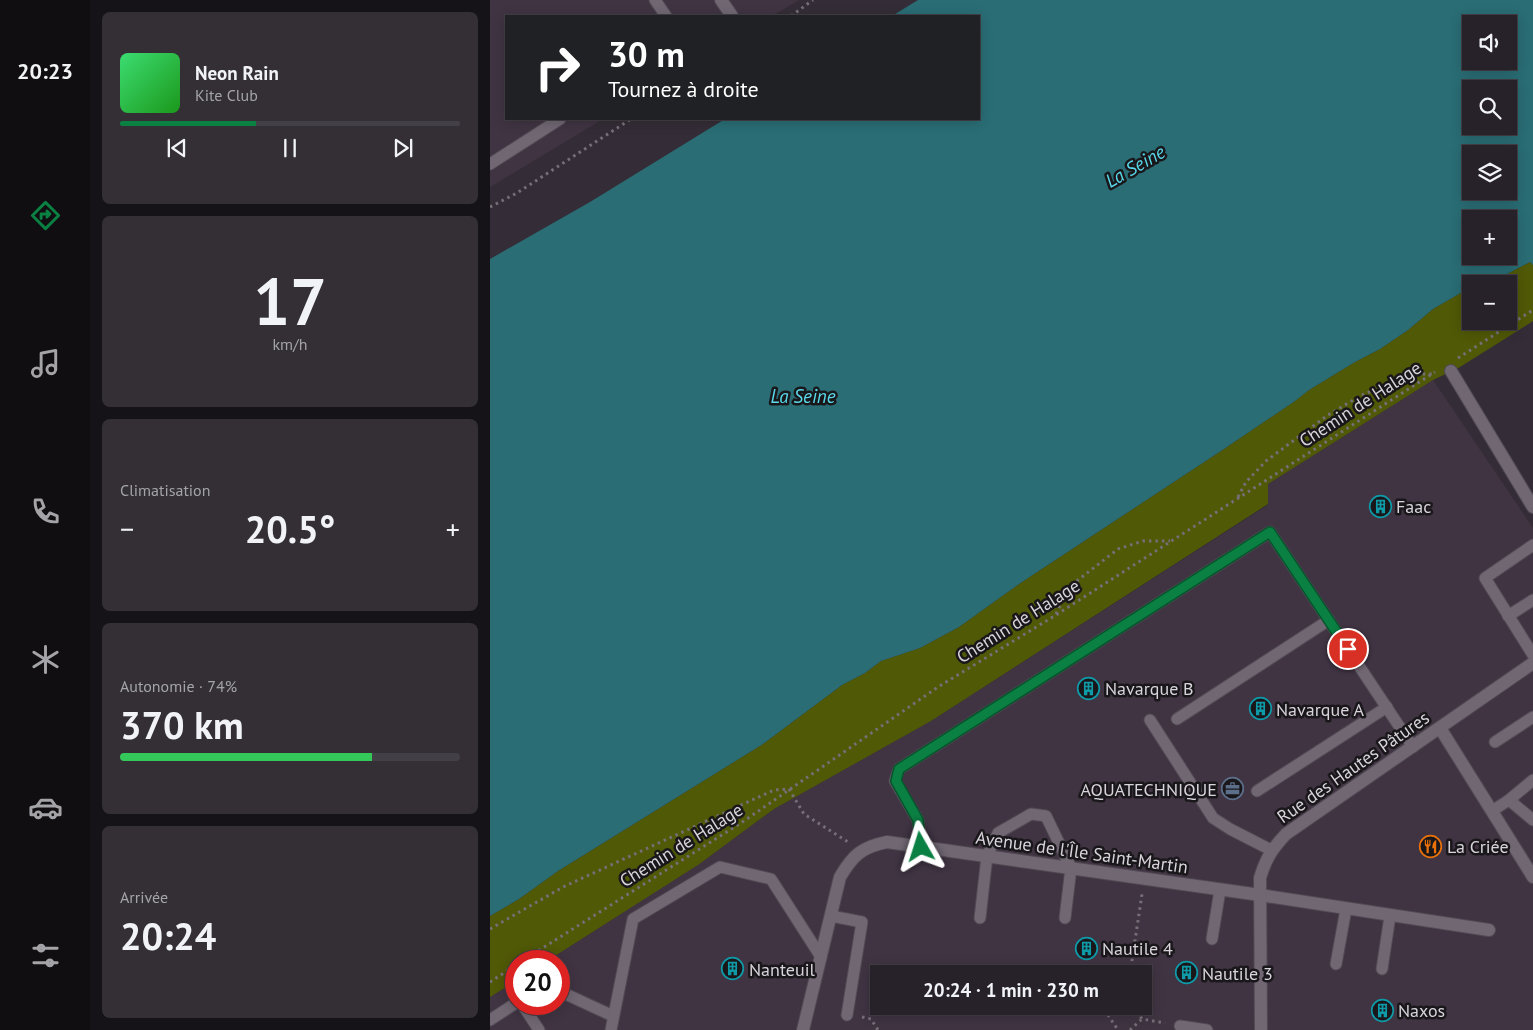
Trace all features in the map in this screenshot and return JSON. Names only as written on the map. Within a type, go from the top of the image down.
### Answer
[{"type":"street","points":[[721,0],[731,15]]},
{"type":"street","points":[[1448,367],[1533,507]]},
{"type":"street","name":"Rue des Hautes Pâtures","points":[[1261,1030],[1260,878],[1271,850],[1286,834],[1533,663]]},
{"type":"street","points":[[1440,728],[1492,811],[1531,868]]},
{"type":"street","name":"Avenue de l'Île Saint-Martin","points":[[804,1030],[840,877],[847,864],[858,853],[871,846],[887,842],[1260,895],[1488,930]]},
{"type":"lane","points":[[655,0],[665,15]]},
{"type":"lane","points":[[490,164],[558,120]]},
{"type":"lane","points":[[921,847],[918,820],[896,781],[899,769],[1270,532],[1413,747]]},
{"type":"lane","points":[[1533,544],[1485,578],[1533,655]]},
{"type":"lane","points":[[1508,616],[1533,600]]},
{"type":"lane","points":[[1177,718],[1329,620]]},
{"type":"lane","points":[[1257,791],[1387,707]]},
{"type":"lane","points":[[1495,742],[1533,717]]},
{"type":"lane","points":[[1150,720],[1213,818],[1271,850]]},
{"type":"lane","points":[[1492,811],[1510,800],[1533,780]]},
{"type":"lane","points":[[1510,800],[1533,820]]},
{"type":"lane","points":[[980,918],[987,856],[998,833],[1031,814],[1046,816],[1070,868],[1065,918]]},
{"type":"lane","points":[[611,1030],[633,919],[720,867],[771,879],[821,957]]},
{"type":"lane","points":[[1212,939],[1220,890]]},
{"type":"lane","points":[[1336,964],[1346,909]]},
{"type":"lane","points":[[831,916],[862,922],[848,1016]]},
{"type":"lane","points":[[1382,969],[1390,916]]},
{"type":"lane","points":[[570,996],[613,1016]]},
{"type":"lane","points":[[490,1020],[505,1010]]},
{"type":"lane","points":[[529,1015],[539,1030]]},
{"type":"lane","points":[[1176,1025],[1207,1030]]},
{"type":"path","points":[[792,15],[813,0]]},
{"type":"path","points":[[490,207],[516,193],[629,120]]},
{"type":"path","name":"Chemin de Halage","points":[[540,950],[744,822],[938,687],[1056,615],[1432,374],[1448,367],[1533,310]]},
{"type":"path","points":[[1238,498],[1246,482],[1266,461],[1328,415],[1360,396],[1392,382],[1413,374],[1432,374]]},
{"type":"path","points":[[1056,615],[1065,596],[1078,580],[1118,550],[1143,541],[1170,541]]},
{"type":"path","points":[[490,928],[563,887],[774,790],[789,789],[804,814],[846,840],[858,853]]},
{"type":"path","points":[[1131,965],[1144,879]]},
{"type":"path","points":[[490,982],[505,972]]},
{"type":"path","points":[[1108,1015],[1118,1030]]},
{"type":"path","points":[[1139,1015],[1142,1020]]},
{"type":"path","points":[[848,1016],[871,1018],[878,1030]]},
{"type":"path","points":[[1130,1030],[1142,1020],[1176,1025]]},
{"type":"shaded area","points":[[490,0],[799,0],[774,15],[505,15],[505,120],[601,120],[490,187]]},
{"type":"shaded area","points":[[1433,380],[1533,528],[1533,1030],[490,1030],[490,997],[505,988],[505,1015],[570,1015],[570,950],[564,950],[698,865],[774,809],[931,721],[1268,505],[1268,484]]},
{"type":"green space","points":[[1530,262],[1533,265],[1533,321],[1460,367],[1433,380],[1268,484],[1268,504],[931,721],[774,809],[698,865],[564,950],[505,950],[505,988],[490,997],[490,916],[519,899],[558,871],[763,744],[842,685],[865,673],[881,661],[920,648],[959,627],[1022,582],[1224,449],[1309,390],[1380,349],[1408,330],[1433,309],[1462,292],[1462,330],[1517,330],[1517,275],[1505,275]]},
{"type":"water","name":"La Seine","points":[[918,0],[1533,0],[1533,265],[1530,262],[1505,275],[1462,275],[1462,292],[1433,309],[1408,330],[1380,349],[1309,390],[1224,449],[1022,582],[959,627],[920,648],[881,661],[865,673],[842,685],[763,744],[558,871],[519,899],[490,916],[490,259],[590,202],[723,120],[980,120],[980,15],[894,15]]},
{"type":"place","name":"Faac","points":[[1380,506]]},
{"type":"place","name":"Navarque B","points":[[1089,688]]},
{"type":"place","name":"Navarque A","points":[[1260,709]]},
{"type":"place","name":"AQUATECHNIQUE","points":[[1233,789]]},
{"type":"place","name":"La Criée","points":[[1431,846]]},
{"type":"place","name":"Nautile 4","points":[[1086,948]]},
{"type":"place","name":"Nanteuil","points":[[733,969]]},
{"type":"place","name":"Nautile 3","points":[[1186,973]]},
{"type":"place","name":"Naxos","points":[[1382,1010]]},
{"type":"route","points":[[921,847],[918,820],[896,781],[899,769],[1270,532],[1348,649]]}]
